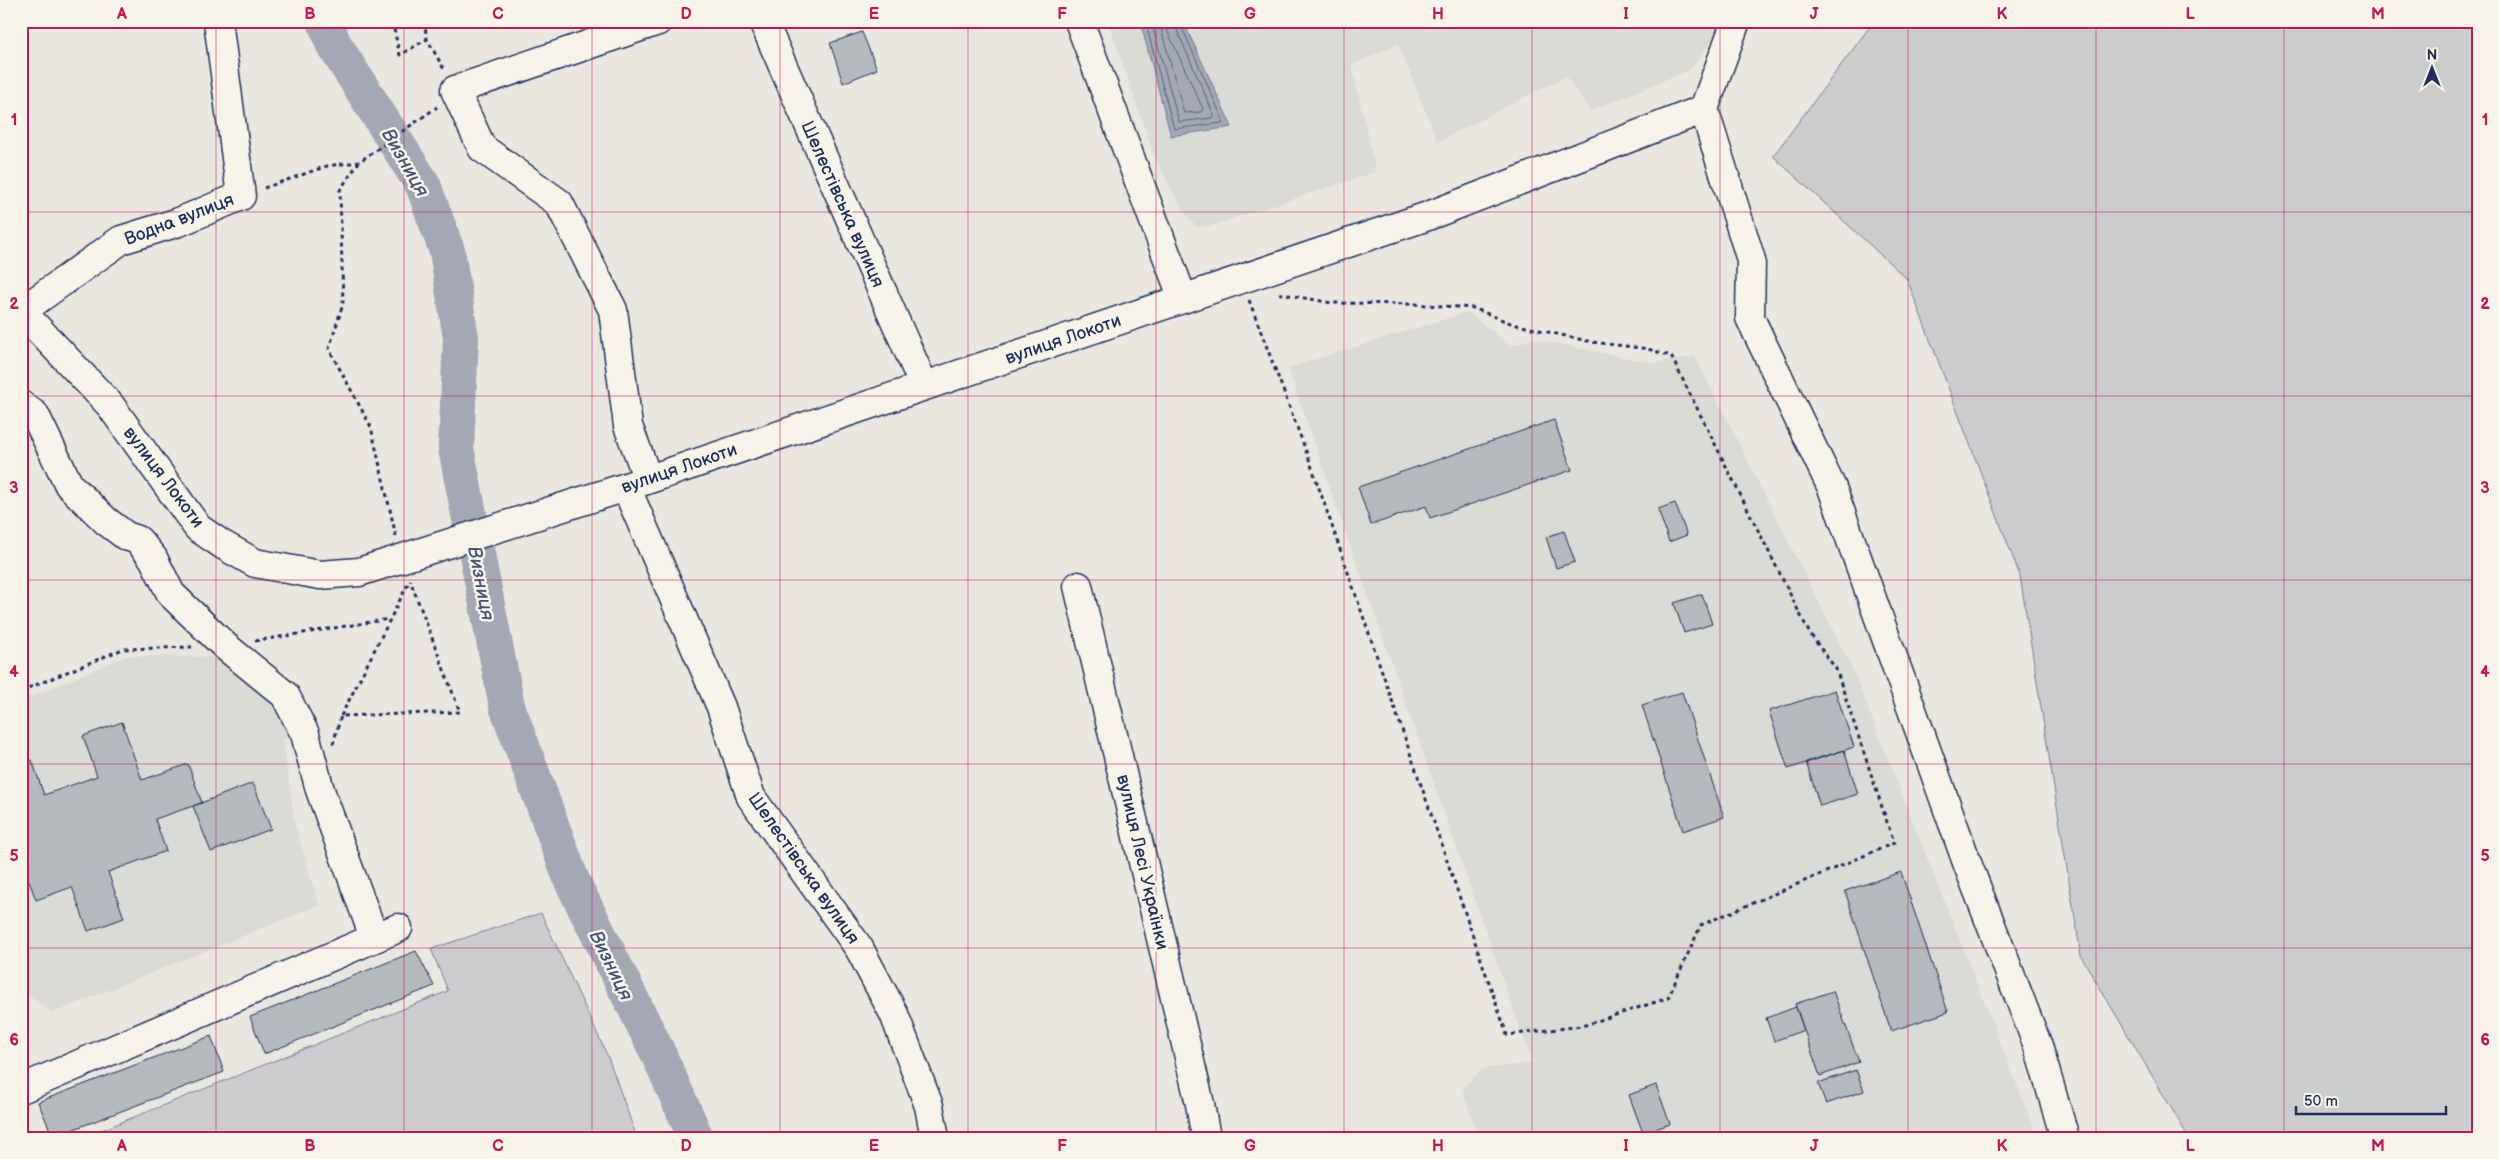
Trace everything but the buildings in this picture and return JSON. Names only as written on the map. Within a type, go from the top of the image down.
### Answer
[{"type":"street","name":"Водна вулиця","points":[[22,311],[121,240],[179,222],[241,196],[218,21]]},
{"type":"street","name":"Шелестівська вулиця","points":[[658,21],[455,90],[482,148],[559,203],[613,310],[637,483],[721,707],[751,796],[859,948],[894,1014],[929,1106],[935,1138]]},
{"type":"street","name":"Шелестівська вулиця","points":[[763,21],[924,386]]},
{"type":"street","points":[[1079,21],[1183,299]]},
{"type":"street","points":[[1736,21],[1704,109],[1750,260],[1750,318],[1832,488],[1969,868],[2038,1046],[2065,1138]]},
{"type":"street","name":"вулиця Локоти","points":[[22,311],[110,404],[198,528],[255,563],[320,576],[359,572],[409,565],[544,513],[1428,216],[1704,109]]},
{"type":"street","points":[[21,405],[36,414],[69,485],[106,521],[126,536],[138,540],[153,558],[171,594],[225,646],[284,695],[305,734],[320,790],[386,933],[21,1089]]},
{"type":"street","name":"вулиця Лесі Українки","points":[[1078,586],[1200,1104],[1206,1138]]},
{"type":"path","points":[[392,21],[400,55],[427,39],[424,21]]},
{"type":"path","points":[[340,716],[460,712],[409,565],[371,427],[329,349],[343,304],[340,190],[359,162],[430,113]]},
{"type":"path","points":[[241,196],[327,166],[359,162]]},
{"type":"path","points":[[1241,279],[1309,459],[1507,1035],[1582,1026],[1668,998],[1701,925],[1894,843],[1836,669],[1810,634],[1671,356],[1648,349],[1592,342],[1513,324],[1473,308],[1413,304],[1332,303],[1273,292]]},
{"type":"path","points":[[330,753],[340,716],[409,565]]},
{"type":"shaded area","points":[[1108,21],[1742,21],[1720,29],[1691,69],[1590,111],[1566,76],[1438,142],[1398,44],[1352,65],[1376,172],[1210,226],[1195,226],[1182,208],[1156,161]]},
{"type":"shaded area","points":[[1874,21],[2478,21],[2478,1138],[2189,1138],[2081,956],[2020,576],[1907,279],[1773,156]]},
{"type":"shaded area","points":[[1468,312],[1511,346],[1532,339],[1654,363],[1695,356],[1852,668],[2038,1138],[1479,1138],[1462,1090],[1481,1069],[1532,1063],[1288,368]]},
{"type":"shaded area","points":[[126,656],[228,657],[277,699],[295,732],[283,740],[295,824],[319,905],[53,1013],[21,990],[21,701]]},
{"type":"shaded area","points":[[541,913],[608,1057],[637,1138],[82,1138],[448,991],[431,949]]},
{"type":"water","points":[[1140,21],[1183,21],[1232,127],[1171,136]]},
{"type":"waterway","name":"Визниця","points":[[325,21],[333,43],[423,185],[447,251],[461,338],[456,448],[507,706],[572,881],[657,1051],[696,1138]]}]
